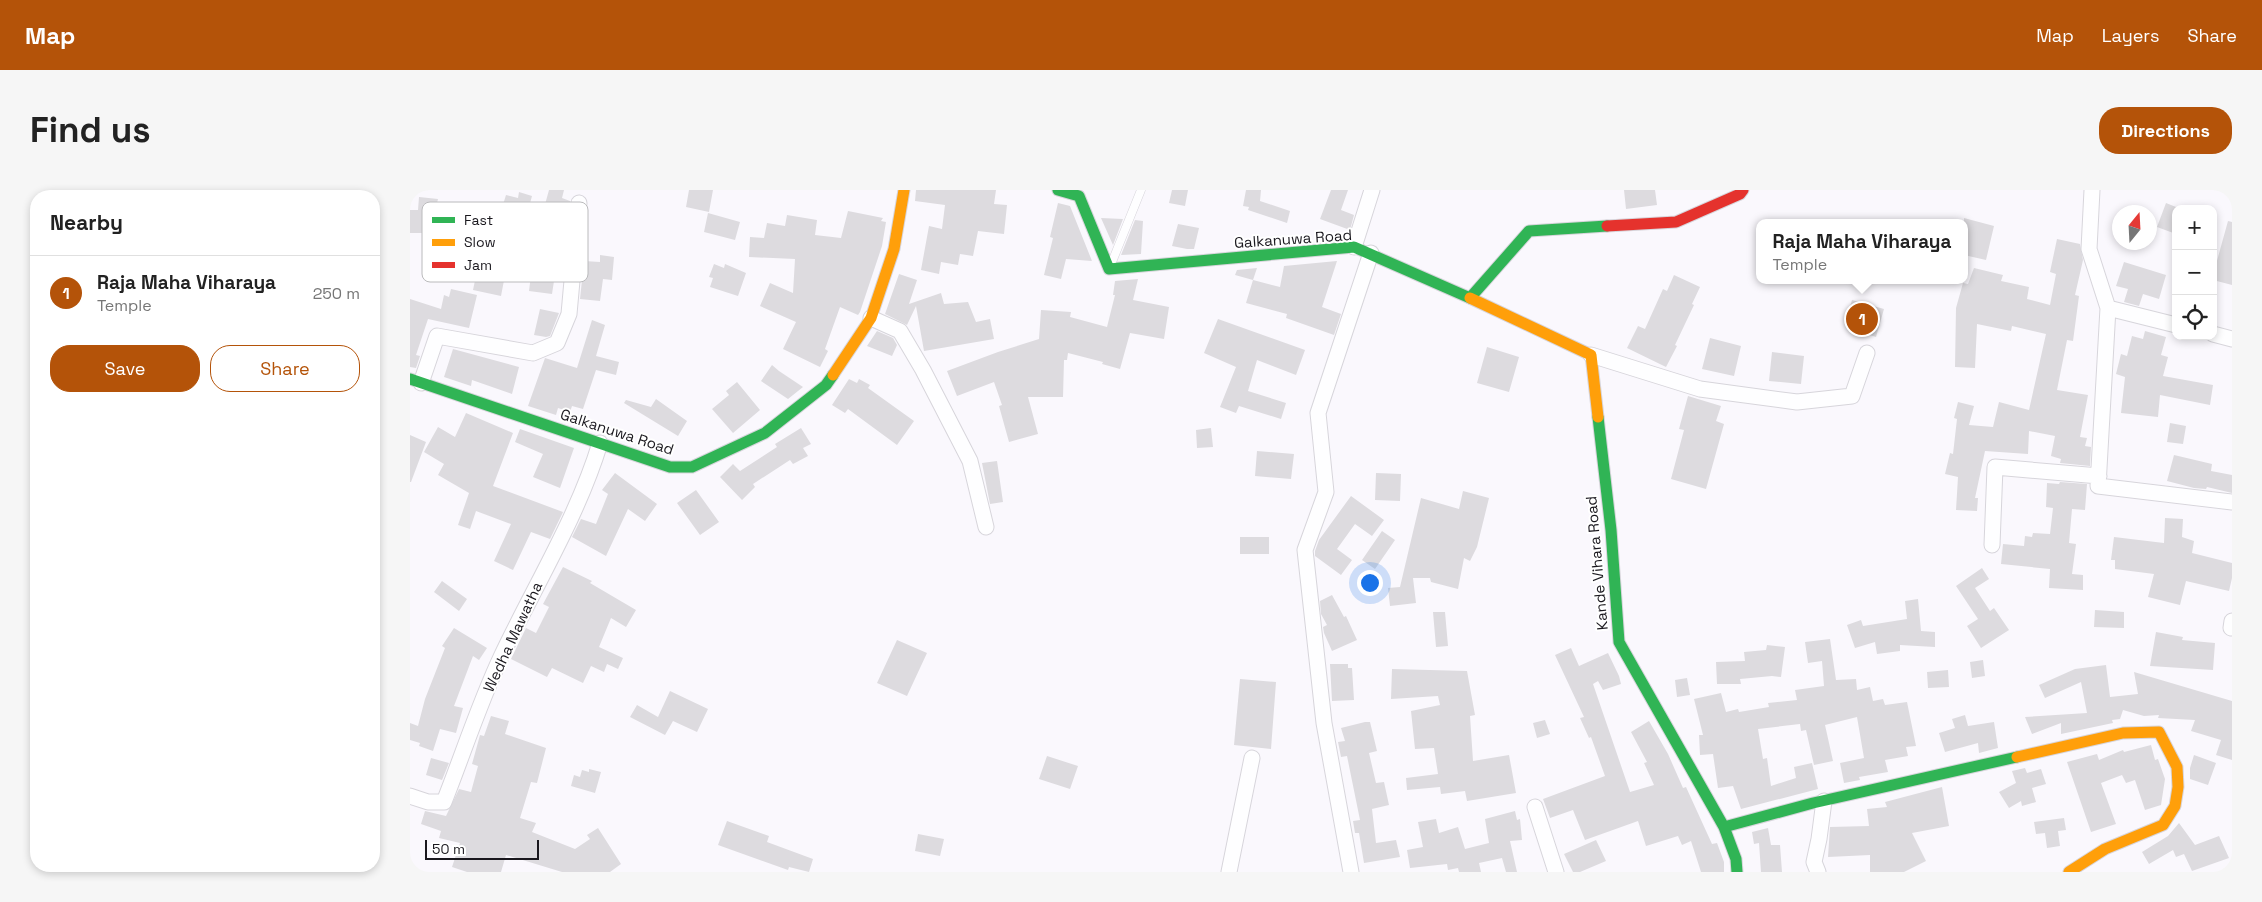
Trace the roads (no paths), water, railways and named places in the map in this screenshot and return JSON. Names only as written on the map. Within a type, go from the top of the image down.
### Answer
[{"type":"street","name":"Galkanuwa Road","points":[[416,381],[670,467],[692,467],[765,433],[826,385],[871,318],[894,249],[904,190]]},
{"type":"street","points":[[1059,190],[1079,196],[1109,269]]},
{"type":"street","points":[[1354,247],[1372,190]]},
{"type":"street","points":[[1743,190],[1740,194],[1676,222],[1529,231],[1470,298],[1591,355],[1700,390],[1797,402],[1852,396],[1867,353]]},
{"type":"street","points":[[2092,190],[2089,249],[2108,308],[2098,486],[2232,502]]},
{"type":"street","name":"Galkanuwa Road","points":[[1109,269],[1354,247],[1470,298]]},
{"type":"street","points":[[1351,872],[1324,723],[1305,550],[1326,492],[1318,413],[1371,253]]},
{"type":"street","points":[[416,381],[437,336],[534,353],[557,343],[569,314],[572,282]]},
{"type":"street","points":[[2108,308],[2172,324]]},
{"type":"street","points":[[871,318],[900,331],[923,370],[970,461],[986,527]]},
{"type":"street","points":[[2217,335],[2232,339]]},
{"type":"street","name":"Kande Vihara Road","points":[[1591,355],[1611,530],[1618,642],[1724,827],[1736,859],[1737,872]]},
{"type":"street","name":"Wedha Mawatha","points":[[410,796],[428,802],[444,802],[500,659],[572,514],[600,443]]},
{"type":"street","points":[[1992,546],[1995,467],[2099,476]]},
{"type":"street","points":[[1724,827],[1824,801],[2123,733],[2160,732],[2177,767],[2178,787],[2176,806],[2163,825],[2105,849],[2069,872]]},
{"type":"street","points":[[1229,872],[1252,758]]},
{"type":"street","points":[[1818,872],[1814,862],[1824,801]]},
{"type":"street","points":[[1535,807],[1556,872]]},
{"type":"lane","points":[[1109,269],[1141,190]]},
{"type":"place","name":"Raja Maha Viharaya","points":[[1862,319]]}]
